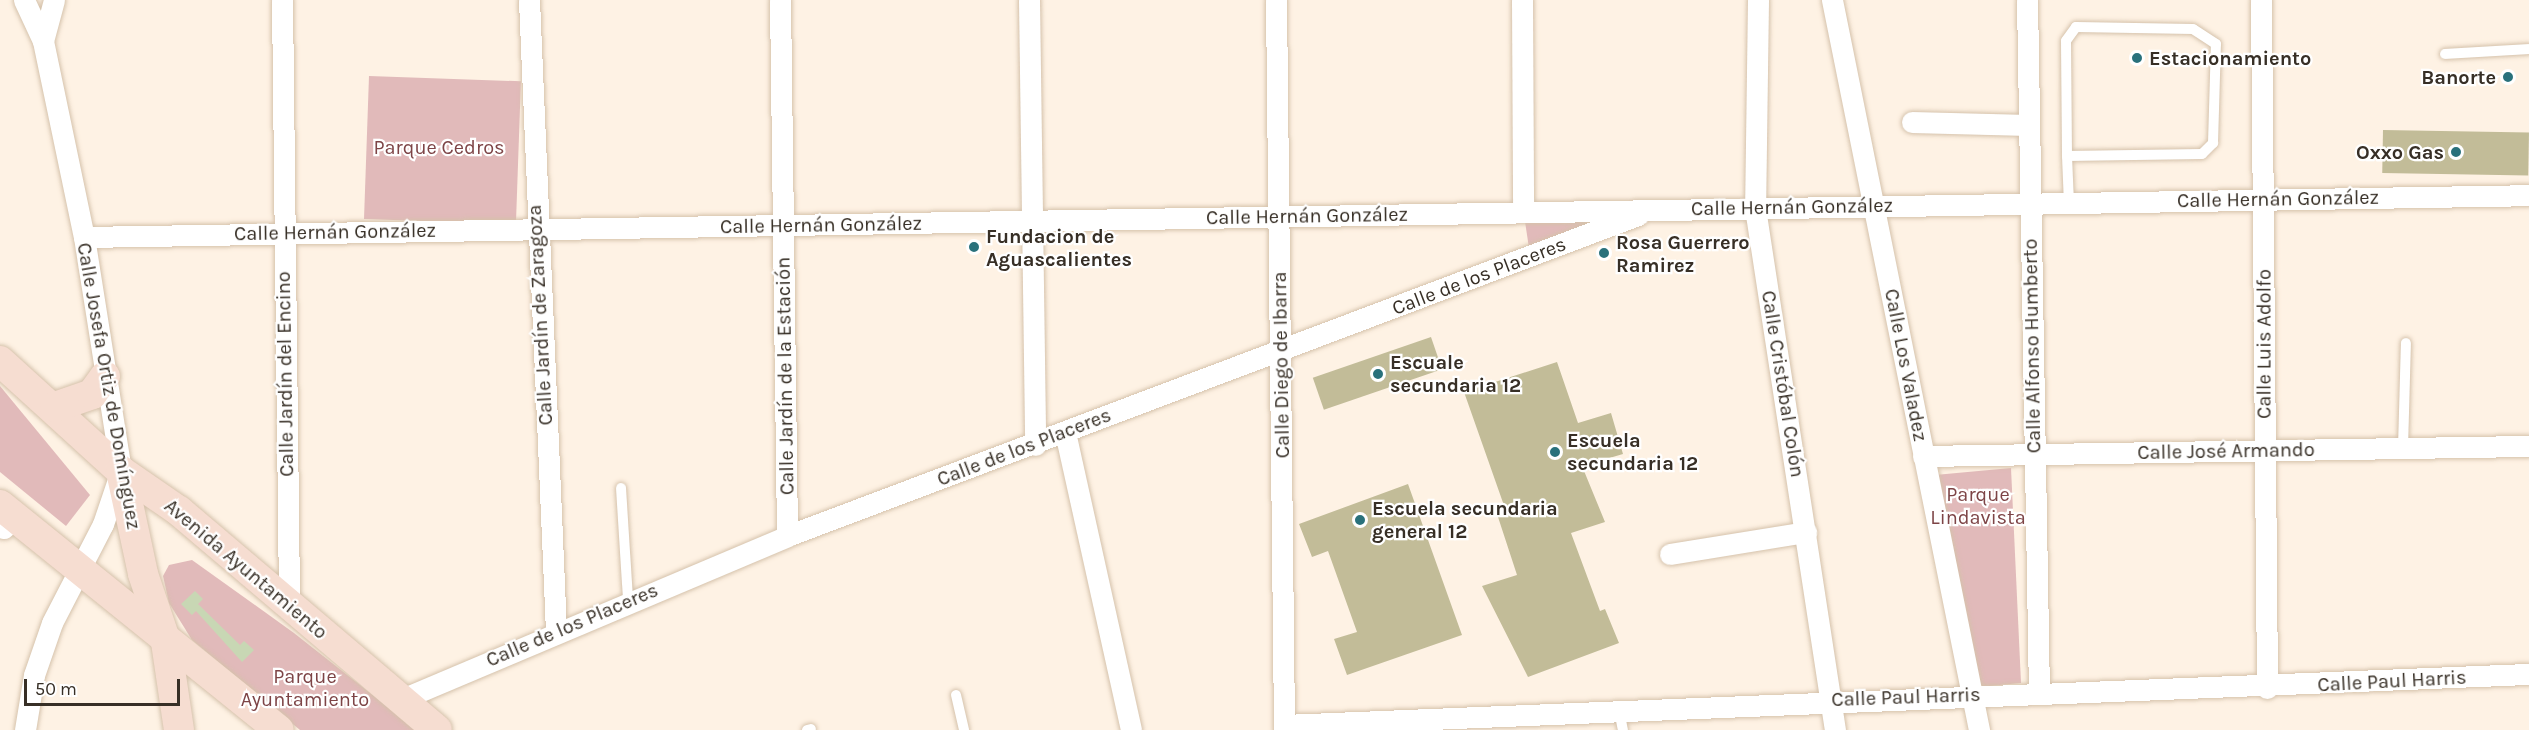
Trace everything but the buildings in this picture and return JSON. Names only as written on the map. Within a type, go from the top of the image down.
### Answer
[{"type":"main road","name":"Avenida Ayuntamiento","points":[[0,361],[55,408],[121,471],[179,512],[437,730]]},
{"type":"main road","points":[[55,408],[92,394],[105,376]]},
{"type":"main road","name":"Calle Josefa Ortiz de Domínguez","points":[[121,471],[143,574],[166,642],[179,730]]},
{"type":"main road","points":[[1,520],[79,570],[166,642],[279,730]]},
{"type":"street","name":"Calle Josefa Ortiz de Domínguez","points":[[24,0],[44,41],[84,237],[121,471]]},
{"type":"street","name":"Calle Josefa Ortiz de Domínguez","points":[[44,41],[54,0]]},
{"type":"street","name":"Calle Jardín del Encino","points":[[282,0],[289,603]]},
{"type":"street","name":"Calle Jardín de Zaragoza","points":[[529,0],[536,229],[556,630]]},
{"type":"street","name":"Calle Jardín de la Estación","points":[[780,0],[787,536]]},
{"type":"street","points":[[1029,0],[1035,445]]},
{"type":"street","name":"Calle Diego de Ibarra","points":[[1276,0],[1282,350],[1284,728]]},
{"type":"street","points":[[1522,0],[1523,212]]},
{"type":"street","name":"Calle Cristóbal Colón","points":[[1758,0],[1755,208],[1835,730]]},
{"type":"street","name":"Calle Los Valadez","points":[[1832,0],[1876,206],[1923,456],[1976,694],[1979,730]]},
{"type":"street","name":"Calle Alfonso Humberto","points":[[2027,0],[2033,454],[2039,692]]},
{"type":"street","name":"Calle Luis Adolfo","points":[[2261,0],[2267,688]]},
{"type":"street","points":[[1912,122],[2028,124]]},
{"type":"street","name":"Calle Hernán González","points":[[84,237],[2529,195]]},
{"type":"street","name":"Calle de los Placeres","points":[[402,699],[556,630],[787,536],[1035,445],[1652,210]]},
{"type":"street","points":[[1065,432],[1131,730]]},
{"type":"street","name":"Calle José Armando","points":[[1923,456],[2529,446]]},
{"type":"street","points":[[25,730],[34,675],[121,471]]},
{"type":"street","points":[[1670,554],[1806,532]]},
{"type":"street","name":"Calle Paul Harris","points":[[1284,728],[1621,720],[1830,700],[2039,692],[2267,688],[2529,674]]},
{"type":"lane","points":[[2067,156],[2202,154],[2213,143],[2217,44],[2193,28],[2076,27],[2066,41],[2067,156],[2069,203]]},
{"type":"lane","points":[[2445,54],[2529,49]]},
{"type":"lane","points":[[2403,448],[2406,343]]},
{"type":"lane","points":[[621,488],[628,600]]},
{"type":"lane","points":[[956,695],[964,730]]},
{"type":"green space","name":"Parque Cedros","points":[[369,76],[521,81],[516,224],[364,219]]},
{"type":"green space","points":[[1640,212],[1529,248],[1524,215]]},
{"type":"green space","points":[[0,386],[90,495],[66,526],[0,472]]},
{"type":"green space","name":"Parque Lindavista","points":[[2011,468],[2021,683],[1979,687],[1935,475]]},
{"type":"green space","name":"Parque Ayuntamiento","points":[[192,560],[294,633],[417,730],[300,730],[192,640],[169,603],[163,576],[169,565]]},
{"type":"shaded area","points":[[195,591],[203,599],[198,604],[240,645],[244,641],[254,650],[242,662],[196,611],[192,615],[181,604]]},
{"type":"place","name":"Estacionamiento","points":[[2137,58]]},
{"type":"place","name":"Banorte","points":[[2508,77]]},
{"type":"place","name":"Oxxo Gas","points":[[2456,152]]},
{"type":"place","name":"Fundacion de Aguascalientes","points":[[974,247]]},
{"type":"place","name":"Rosa Guerrero Ramirez","points":[[1604,253]]},
{"type":"place","name":"Escuale secundaria 12","points":[[1378,374]]},
{"type":"place","name":"Escuela secundaria 12","points":[[1555,452]]},
{"type":"place","name":"Escuela secundaria general 12","points":[[1360,520]]}]
